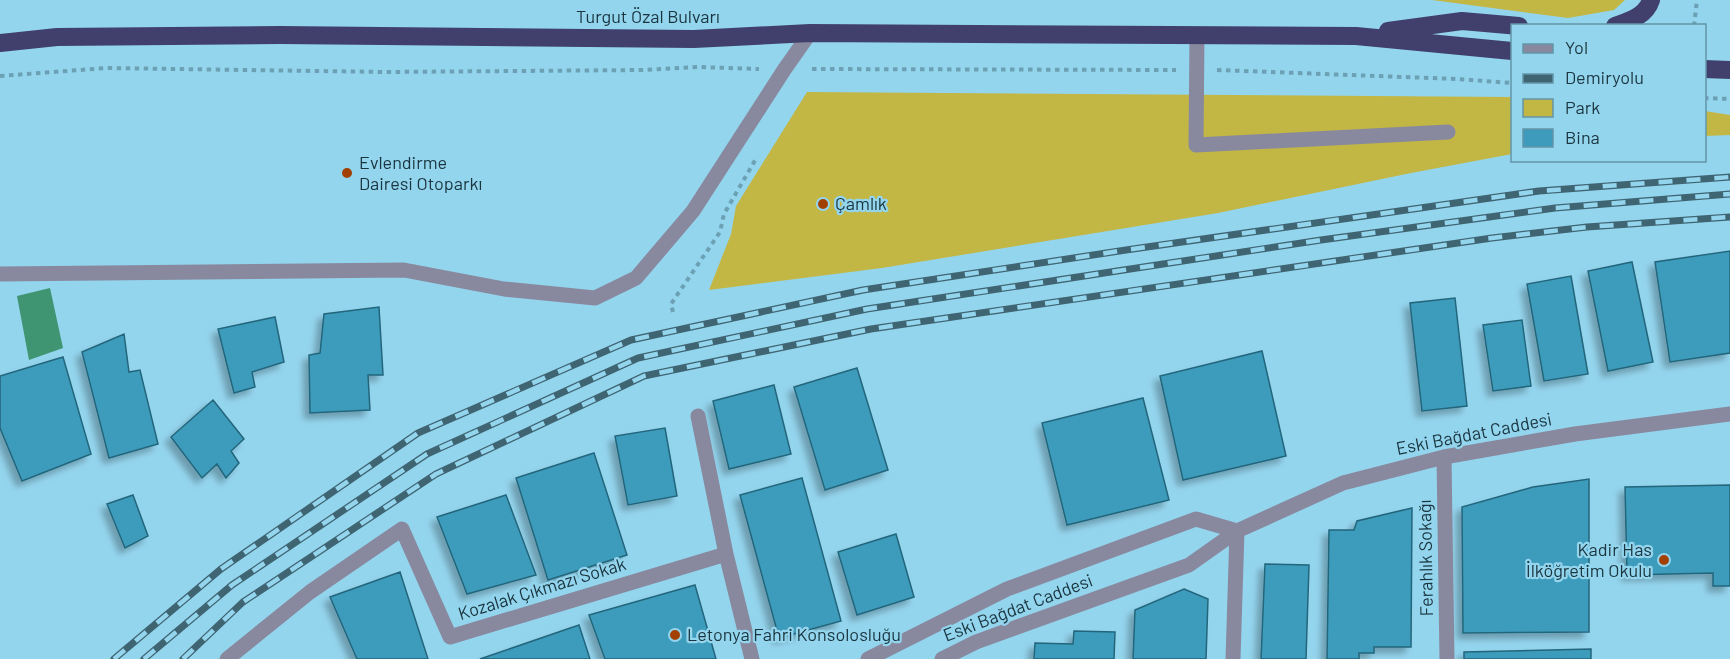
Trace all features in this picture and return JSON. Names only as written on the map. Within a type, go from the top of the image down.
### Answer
[{"type":"highway","points":[[1621,24],[1634,20],[1651,0]]},
{"type":"highway","points":[[1356,36],[1462,21],[1511,25]]},
{"type":"highway","name":"Turgut Özal Bulvarı","points":[[0,43],[69,36],[280,35],[694,39],[810,33],[1197,35],[1356,36],[1511,51]]},
{"type":"highway","points":[[1706,69],[1730,70]]},
{"type":"street","points":[[0,273],[404,270],[504,289],[595,298],[636,278],[693,211],[810,33]]},
{"type":"street","points":[[1197,35],[1196,145],[1448,132]]},
{"type":"street","name":"Eski Bağdat Caddesi","points":[[942,659],[976,642],[1189,565],[1237,531],[1343,483],[1444,457],[1575,434],[1730,414]]},
{"type":"street","points":[[698,416],[726,554],[752,659]]},
{"type":"street","name":"Ferahlık Sokağı","points":[[1444,457],[1447,659]]},
{"type":"street","name":"Eski Bağdat Caddesi","points":[[868,659],[1007,589],[1196,519],[1237,531]]},
{"type":"street","name":"Kozalak Çıkmazı Sokak","points":[[227,659],[310,592],[402,529],[450,637],[726,554]]},
{"type":"street","points":[[1233,659],[1237,531]]},
{"type":"path","points":[[1694,24],[1697,0]]},
{"type":"path","points":[[0,76],[106,68],[386,72],[645,70],[698,67],[784,70],[1197,70],[1397,76],[1511,83]]},
{"type":"path","points":[[1706,98],[1730,99]]},
{"type":"path","points":[[673,312],[671,304],[720,232],[724,214],[760,152]]},
{"type":"green space","points":[[1432,0],[1625,0],[1614,10],[1568,18]]},
{"type":"green space","points":[[807,92],[1511,97],[1511,154],[1218,213],[882,268],[709,290],[731,234],[736,206]]},
{"type":"green space","points":[[1706,111],[1730,115],[1730,135],[1706,136]]},
{"type":"shaded area","points":[[50,288],[63,348],[29,360],[17,296]]},
{"type":"building","points":[[1730,251],[1730,353],[1670,362],[1655,262]]},
{"type":"building","points":[[1632,262],[1653,362],[1608,371],[1588,271]]},
{"type":"building","points":[[1571,276],[1588,374],[1544,381],[1527,284]]},
{"type":"building","points":[[1455,298],[1467,406],[1422,411],[1410,303]]},
{"type":"building","points":[[379,307],[383,375],[368,375],[370,410],[310,413],[309,355],[320,353],[324,314]]},
{"type":"building","points":[[275,317],[284,362],[252,372],[255,387],[234,393],[218,329]]},
{"type":"building","points":[[1522,320],[1531,386],[1493,391],[1483,325]]},
{"type":"building","points":[[124,334],[129,372],[140,370],[158,444],[109,458],[82,352]]},
{"type":"building","points":[[1262,351],[1286,456],[1183,480],[1160,376]]},
{"type":"building","points":[[63,357],[91,454],[22,481],[0,428],[0,376]]},
{"type":"building","points":[[857,368],[888,470],[825,490],[794,387]]},
{"type":"building","points":[[774,385],[791,454],[729,469],[713,401]]},
{"type":"building","points":[[1143,398],[1169,500],[1067,525],[1042,423]]},
{"type":"building","points":[[213,400],[244,439],[231,451],[239,463],[226,478],[217,464],[202,478],[171,437]]},
{"type":"building","points":[[665,428],[677,496],[628,505],[615,436]]},
{"type":"building","points":[[594,453],[627,555],[548,580],[516,478]]},
{"type":"building","points":[[802,478],[841,621],[779,638],[740,495]]},
{"type":"building","points":[[1589,479],[1589,632],[1463,633],[1462,507],[1533,487]]},
{"type":"building","points":[[1730,485],[1730,586],[1713,586],[1713,573],[1627,575],[1625,487]]},
{"type":"building","points":[[133,495],[148,536],[125,548],[107,504]]},
{"type":"building","points":[[506,495],[536,575],[467,594],[437,517]]},
{"type":"building","points":[[1412,508],[1411,647],[1374,647],[1374,653],[1359,653],[1359,659],[1327,659],[1329,530],[1354,530],[1357,521]]},
{"type":"building","points":[[896,534],[914,597],[857,615],[838,552]]},
{"type":"building","points":[[1265,564],[1309,565],[1306,659],[1261,659]]},
{"type":"building","points":[[400,572],[428,659],[357,659],[330,597]]},
{"type":"building","points":[[695,585],[716,659],[605,659],[589,615]]},
{"type":"building","points":[[1184,589],[1208,599],[1206,659],[1133,659],[1135,610]]},
{"type":"building","points":[[579,625],[590,659],[480,659]]},
{"type":"building","points":[[1074,631],[1115,632],[1114,659],[1034,659],[1035,643],[1073,644]]},
{"type":"building","points":[[1591,649],[1591,659],[1464,659],[1464,652]]},
{"type":"railway","points":[[114,659],[221,569],[418,433],[631,340],[863,290],[1126,250],[1539,191],[1730,177]]},
{"type":"railway","points":[[144,659],[232,585],[427,454],[638,358],[867,309],[1321,240],[1555,208],[1730,194]]},
{"type":"railway","points":[[183,659],[243,602],[436,474],[644,376],[871,329],[1492,238],[1587,227],[1730,217]]},
{"type":"place","name":"Evlendirme Dairesi Otoparkı","points":[[347,173]]},
{"type":"place","name":"Çamlık","points":[[823,204]]},
{"type":"place","name":"Kadir Has İlköğretim Okulu","points":[[1664,560]]},
{"type":"place","name":"Letonya Fahri Konsolosluğu","points":[[675,635]]}]
